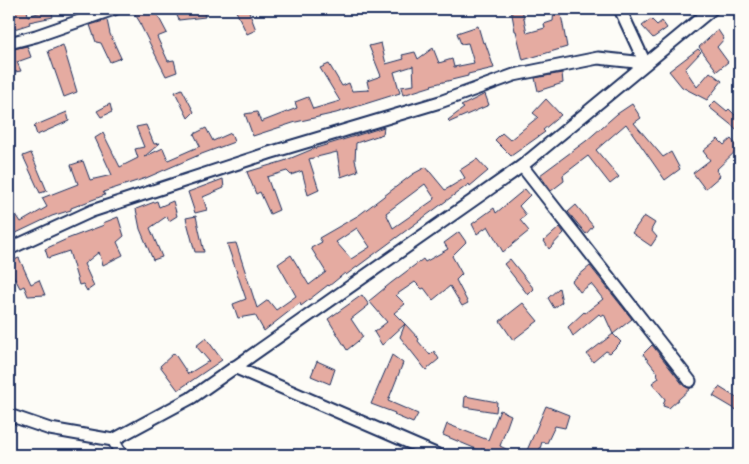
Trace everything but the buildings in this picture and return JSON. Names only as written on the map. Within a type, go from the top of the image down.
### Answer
[{"type":"street","points":[[9,43],[36,36],[114,9]]},
{"type":"street","points":[[620,9],[645,63]]},
{"type":"street","points":[[9,415],[50,429],[114,440],[191,398],[522,166],[712,9]]},
{"type":"street","points":[[9,249],[92,211],[269,153],[440,102],[514,75],[598,58],[645,63]]},
{"type":"street","points":[[522,166],[690,381]]},
{"type":"street","points":[[234,368],[438,455]]},
{"type":"street","points":[[114,440],[122,455]]}]
